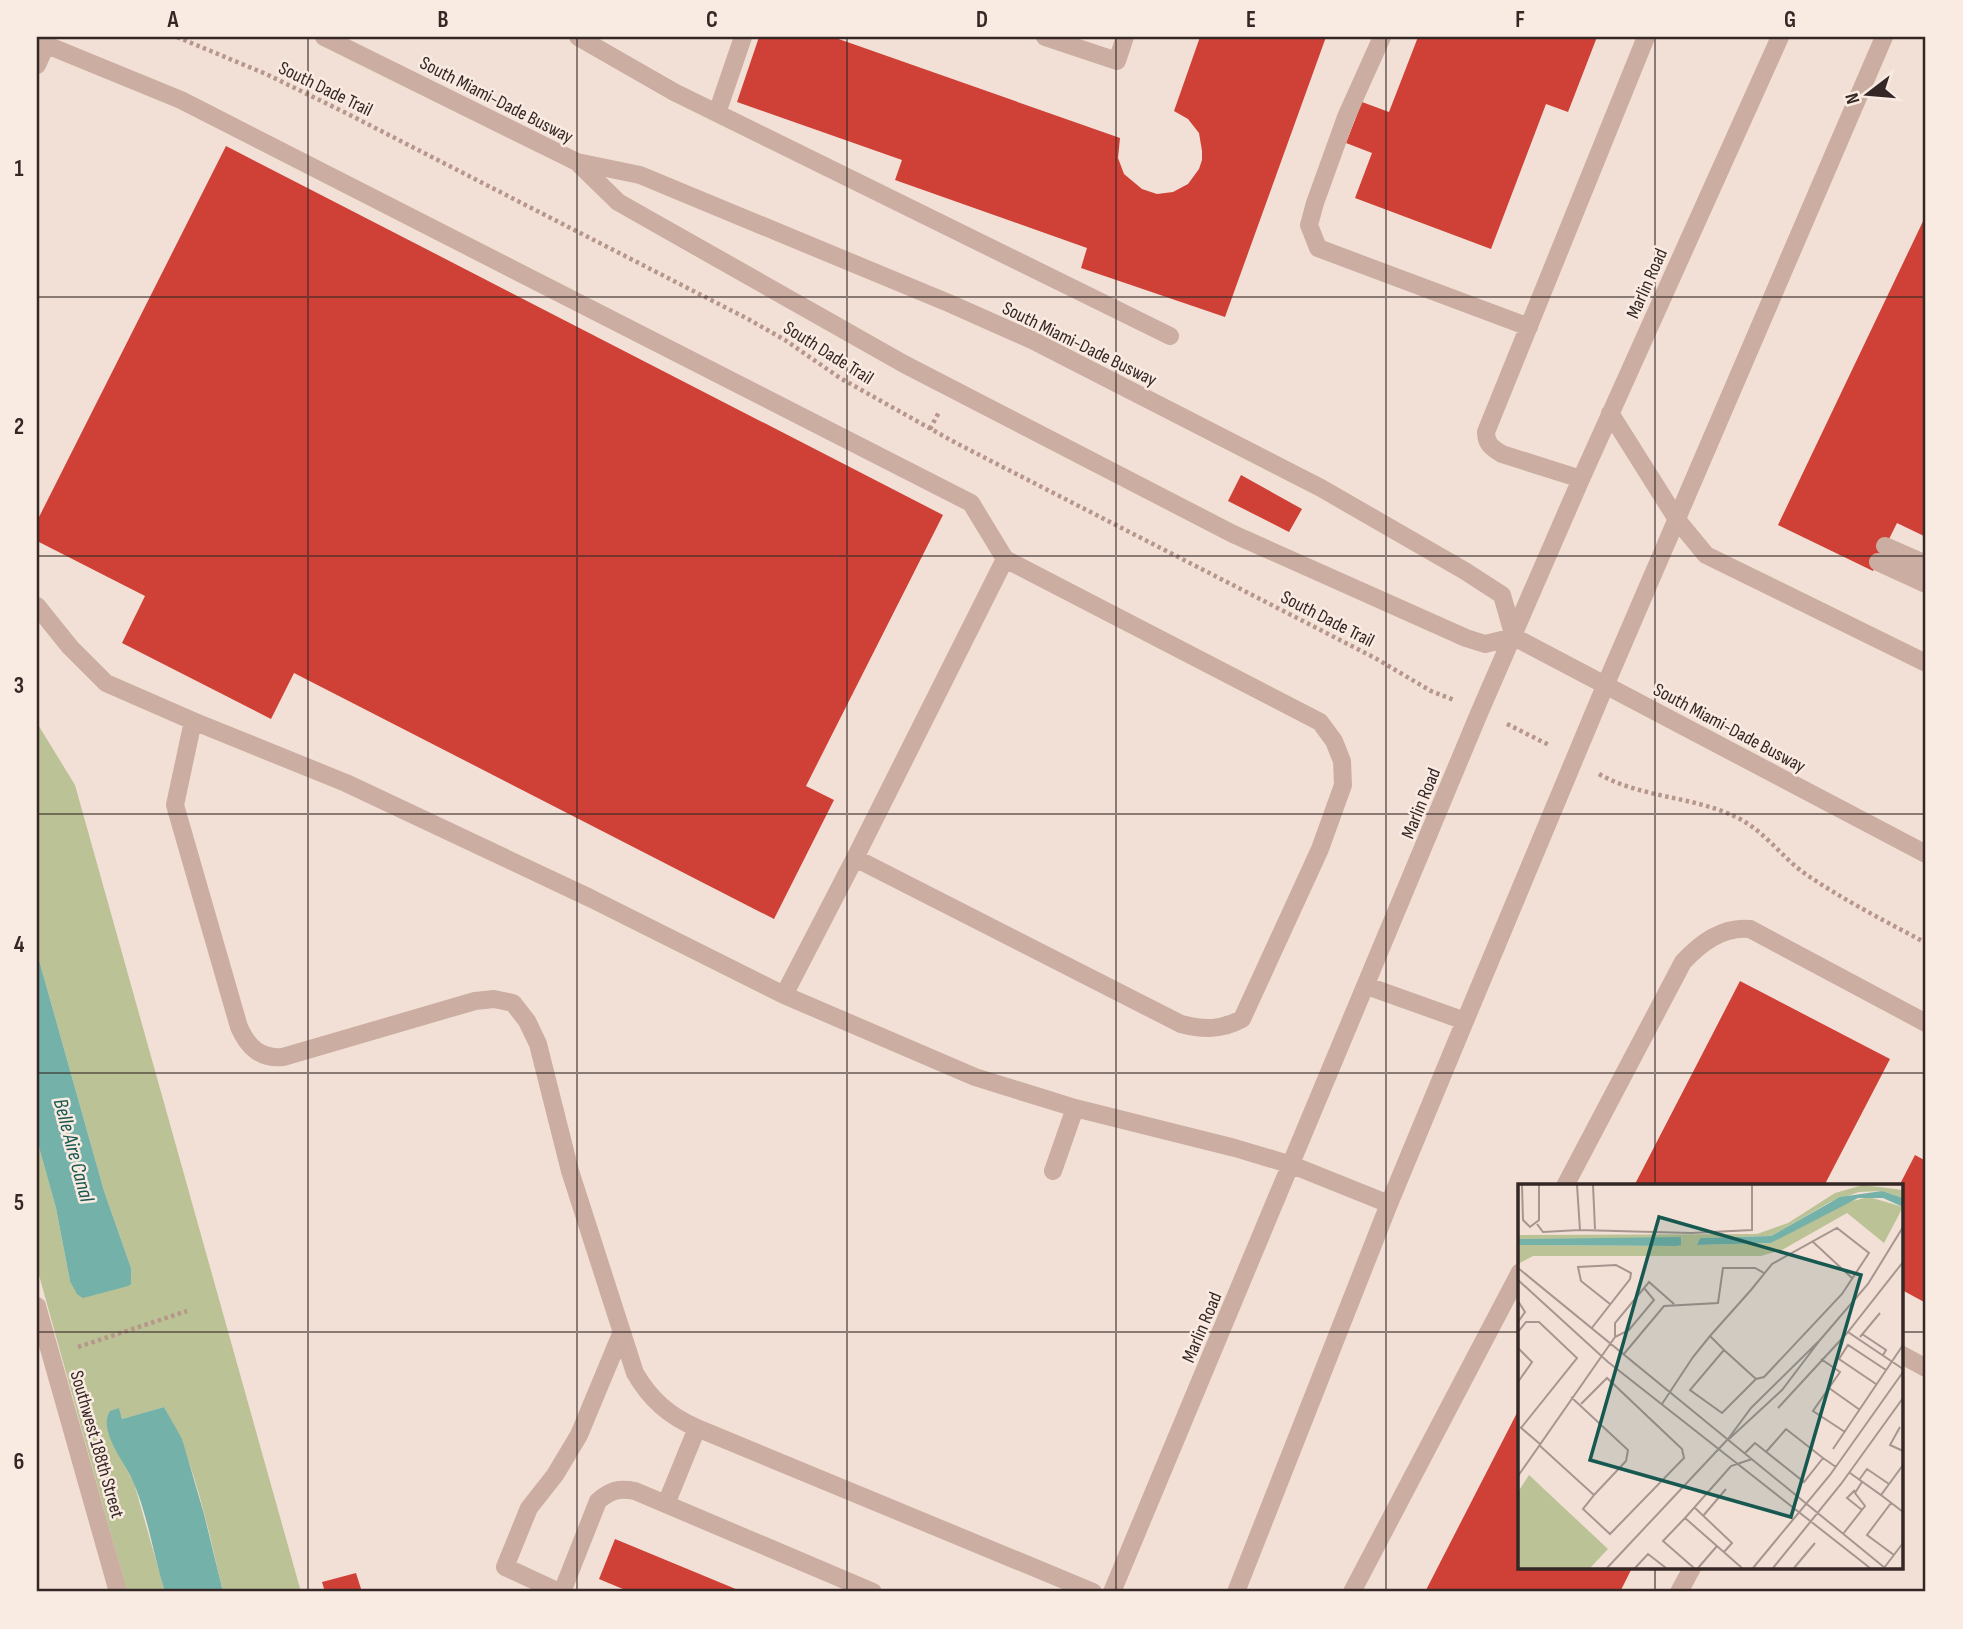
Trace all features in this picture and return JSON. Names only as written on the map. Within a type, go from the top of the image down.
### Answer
[{"type":"street","name":"South Miami-Dade Busway","points":[[324,37],[576,162],[640,175],[1032,340],[1321,488],[1465,571],[1502,595],[1514,637]]},
{"type":"street","points":[[578,37],[674,92],[1170,335]]},
{"type":"street","points":[[717,113],[743,37]]},
{"type":"street","points":[[1045,37],[1116,61],[1125,37]]},
{"type":"street","points":[[1382,37],[1346,117],[1315,203],[1309,225],[1318,248],[1529,327]]},
{"type":"street","points":[[1581,479],[1502,454],[1486,440],[1486,432],[1646,37]]},
{"type":"street","name":"Marlin Road","points":[[1112,1592],[1480,711],[1610,413],[1780,37]]},
{"type":"street","points":[[1236,1592],[1389,1204],[1465,1021],[1605,686],[1884,37]]},
{"type":"street","points":[[37,65],[42,43],[181,100],[971,503],[1005,559],[1320,722],[1334,741],[1342,761],[1343,785],[1320,849],[1242,1019],[1213,1030],[1181,1024],[855,858]]},
{"type":"street","name":"South Miami-Dade Busway","points":[[576,162],[618,202],[983,406],[1233,534],[1466,638],[1485,644],[1514,637],[1926,854]]},
{"type":"street","points":[[1610,413],[1678,521],[1706,555],[1926,663]]},
{"type":"street","points":[[1926,564],[1882,554],[1926,584]]},
{"type":"street","points":[[784,996],[1005,559]]},
{"type":"street","points":[[37,606],[70,647],[106,683],[193,722],[346,783],[590,898],[784,996],[975,1077],[1075,1108],[1292,1165],[1389,1204]]},
{"type":"street","points":[[193,722],[175,805],[239,1027],[246,1042],[260,1055],[283,1057],[475,1001],[494,999],[513,1003],[527,1021],[538,1044],[570,1171],[621,1334],[635,1373],[644,1389],[674,1418],[1093,1592]]},
{"type":"street","points":[[1566,1184],[1683,962],[1713,937],[1732,930],[1750,929],[1926,1023]]},
{"type":"street","points":[[1367,986],[1465,1021]]},
{"type":"street","points":[[1053,1171],[1075,1108]]},
{"type":"street","points":[[1352,1592],[1518,1276]]},
{"type":"street","name":"Southwest 188th Street","points":[[37,1306],[118,1592]]},
{"type":"street","points":[[621,1334],[579,1435],[555,1475],[529,1508],[505,1567],[561,1592],[598,1501],[609,1492],[621,1488],[635,1490],[873,1592]]},
{"type":"street","points":[[1904,1355],[1926,1368]]},
{"type":"street","points":[[666,1504],[697,1428]]},
{"type":"street","points":[[1679,1592],[1691,1570]]},
{"type":"path","name":"South Dade Trail","points":[[177,37],[266,74],[748,318],[840,378],[930,429],[1375,658],[1431,691],[1460,702]]},
{"type":"path","points":[[930,429],[939,411]]},
{"type":"path","points":[[1503,721],[1545,743]]},
{"type":"path","points":[[1602,776],[1619,784],[1703,805],[1738,818],[1766,837],[1808,876],[1926,943]]},
{"type":"path","points":[[51,1355],[187,1311]]},
{"type":"green space","points":[[37,723],[75,785],[301,1592],[223,1592],[193,1474],[164,1407],[122,1419],[119,1409],[119,1455],[134,1483],[165,1592],[127,1592],[37,1268],[37,1140],[56,1208],[70,1281],[131,1283],[131,1268],[104,1191],[37,953]]},
{"type":"water","name":"Belle Aire Canal","points":[[37,953],[104,1191],[131,1268],[131,1284],[128,1286],[83,1298],[77,1294],[70,1281],[56,1208],[37,1140]]},
{"type":"water","points":[[164,1407],[182,1439],[223,1592],[165,1592],[137,1491],[109,1436],[107,1419],[110,1411],[119,1408],[122,1419]]},
{"type":"building","points":[[759,37],[833,37],[1120,138],[1118,158],[1124,174],[1142,189],[1157,194],[1173,192],[1188,184],[1202,160],[1199,133],[1188,119],[1174,111],[1200,37],[1326,37],[1225,317],[1081,268],[1087,248],[895,180],[902,160],[737,102]]},
{"type":"building","points":[[1418,37],[1597,37],[1568,112],[1546,104],[1491,249],[1355,198],[1372,153],[1346,143],[1362,102],[1389,112]]},
{"type":"building","points":[[226,146],[943,515],[806,786],[834,800],[774,919],[294,673],[271,719],[122,643],[145,596],[37,541],[37,521]]},
{"type":"building","points":[[1926,215],[1926,537],[1897,523],[1873,571],[1778,525]]},
{"type":"building","points":[[1241,475],[1302,509],[1289,532],[1228,501]]},
{"type":"building","points":[[1740,981],[1890,1059],[1825,1184],[1635,1184]]},
{"type":"building","points":[[1915,1155],[1926,1161],[1926,1303],[1904,1291],[1904,1184],[1900,1184]]},
{"type":"building","points":[[1518,1411],[1518,1570],[1631,1570],[1620,1592],[1425,1592]]},
{"type":"building","points":[[615,1539],[743,1592],[630,1592],[599,1579]]},
{"type":"building","points":[[356,1573],[362,1592],[325,1592],[322,1582]]}]
